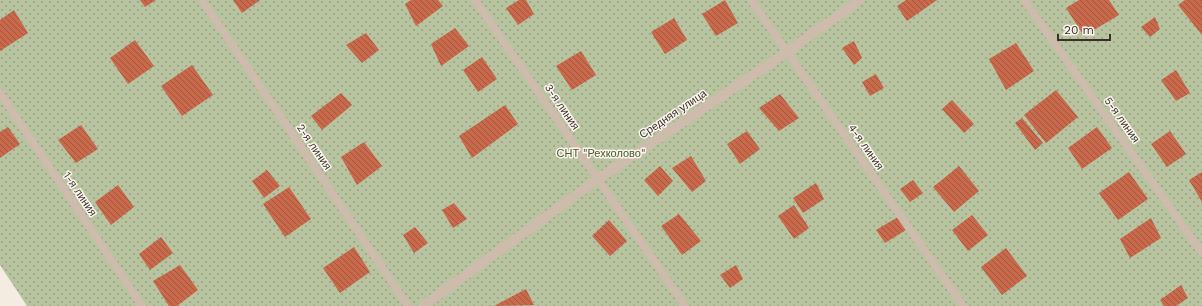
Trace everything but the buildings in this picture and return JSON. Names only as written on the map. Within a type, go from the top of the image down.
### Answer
[{"type":"street","name":"Средняя улица","points":[[423,306],[598,179],[787,52],[860,0]]},
{"type":"lane","name":"2-я линия","points":[[202,0],[408,306]]},
{"type":"lane","name":"3-я линия","points":[[475,0],[685,306]]},
{"type":"lane","name":"4-я линия","points":[[751,0],[963,306]]},
{"type":"lane","name":"5-я линия","points":[[1024,0],[1202,254]]},
{"type":"lane","name":"1-я линия","points":[[0,93],[142,306]]},
{"type":"green space","name":"СНТ \"Рехколово\"","points":[[0,0],[1202,0],[1202,306],[27,306],[0,265]]}]
